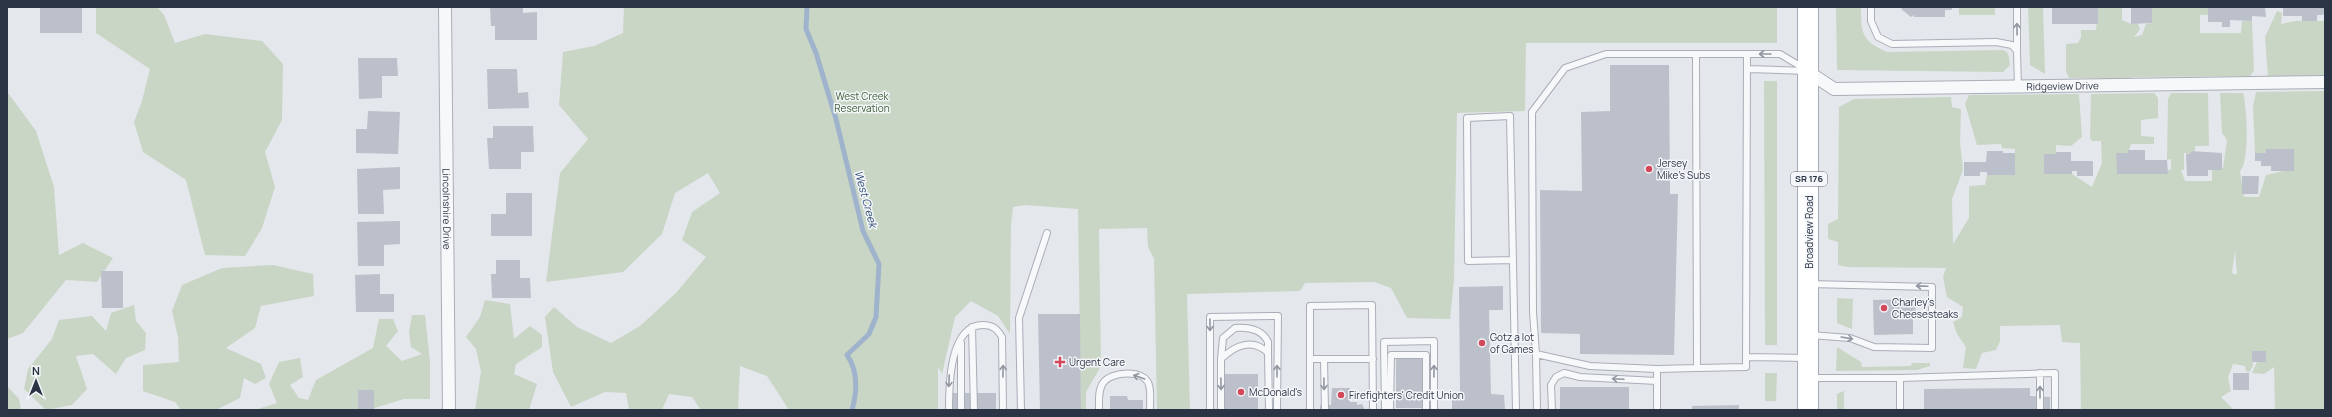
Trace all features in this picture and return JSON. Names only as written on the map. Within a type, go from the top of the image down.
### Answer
[{"type":"main road","name":"Broadview Road","points":[[1808,7],[1807,70],[1810,112],[1808,410]]},
{"type":"street","name":"Lincolnshire Drive","points":[[445,7],[449,410]]},
{"type":"street","name":"Ridgeview Drive","points":[[1807,70],[1834,89],[2018,88],[2325,82]]},
{"type":"lane","points":[[1871,7],[1871,21],[1878,37],[1892,44],[1996,42],[2012,45],[2017,51]]},
{"type":"lane","points":[[2017,7],[2018,88]]},
{"type":"lane","points":[[1537,410],[1536,354],[1533,312],[1532,112],[1565,68],[1606,54],[1780,54],[1807,70]]},
{"type":"lane","points":[[1696,54],[1697,368]]},
{"type":"lane","points":[[1536,354],[1590,366],[1657,369],[1746,367],[1747,54]]},
{"type":"lane","points":[[1747,69],[1807,70]]},
{"type":"lane","points":[[1513,260],[1468,261],[1467,118],[1510,116],[1513,260],[1516,410]]},
{"type":"lane","points":[[1021,410],[1019,318],[1047,234]]},
{"type":"lane","points":[[1809,284],[1932,287],[1932,348],[1874,347],[1850,338],[1809,335]]},
{"type":"lane","points":[[1310,410],[1310,306],[1372,305],[1373,410]]},
{"type":"lane","points":[[1210,410],[1210,317],[1278,316],[1277,410]]},
{"type":"lane","points":[[949,410],[949,370],[961,340],[972,327],[988,325],[996,328],[1002,337],[1003,410]]},
{"type":"lane","points":[[972,327],[974,410]]},
{"type":"lane","points":[[1221,410],[1220,359],[1223,338],[1236,328],[1251,328],[1259,332],[1268,342],[1269,410]]},
{"type":"lane","points":[[961,340],[961,410]]},
{"type":"lane","points":[[1385,410],[1384,342],[1434,341],[1434,410]]},
{"type":"lane","points":[[1220,359],[1228,352],[1248,343],[1262,347],[1268,353]]},
{"type":"lane","points":[[1390,410],[1391,355],[1426,355],[1426,410]]},
{"type":"lane","points":[[1746,357],[1809,358]]},
{"type":"lane","points":[[1310,359],[1373,359]]},
{"type":"lane","points":[[1324,359],[1325,410]]},
{"type":"lane","points":[[1657,369],[1657,410]]},
{"type":"lane","points":[[1552,410],[1551,385],[1556,377],[1564,373],[1580,377],[1657,381]]},
{"type":"lane","points":[[2040,373],[2040,410]]},
{"type":"lane","points":[[1808,378],[1900,378],[2055,373],[2055,410]]},
{"type":"lane","points":[[1099,410],[1099,392],[1103,382],[1111,377],[1124,374],[1139,376],[1146,380],[1149,385],[1150,410]]},
{"type":"lane","points":[[1900,378],[1900,410]]},
{"type":"green space","points":[[96,7],[157,7],[164,15],[175,43],[205,34],[262,41],[283,64],[282,120],[265,152],[275,187],[262,228],[245,256],[205,255],[186,180],[143,152],[134,122],[142,101],[150,69],[96,33]]},
{"type":"green space","name":"West Creek Reservation","points":[[624,7],[1777,7],[1777,43],[1526,43],[1525,111],[1457,113],[1454,280],[1450,319],[1407,318],[1391,288],[1374,282],[1305,283],[1300,291],[1187,294],[1190,410],[1157,410],[1154,259],[1148,247],[1147,228],[1099,229],[1101,366],[1086,392],[1086,410],[1081,410],[1078,209],[1025,205],[1013,207],[1011,225],[1010,334],[998,316],[971,301],[955,317],[942,374],[938,367],[938,410],[789,410],[767,376],[740,366],[738,410],[701,410],[692,397],[669,394],[662,410],[629,410],[626,393],[605,392],[571,407],[553,372],[545,317],[554,307],[577,327],[611,343],[640,326],[676,293],[706,257],[682,240],[692,212],[720,193],[708,173],[675,193],[662,234],[623,272],[546,282],[560,173],[588,139],[559,105],[563,52],[594,46],[623,33]]},
{"type":"green space","points":[[1836,7],[1861,7],[1862,24],[1865,36],[1872,44],[1887,52],[2003,50],[2008,53],[2010,65],[2003,72],[1837,70]]},
{"type":"green space","points":[[1959,7],[1995,7],[1995,15],[1959,15]]},
{"type":"green space","points":[[2028,7],[2043,7],[2045,74],[2030,65]]},
{"type":"green space","points":[[2098,7],[2122,7],[2122,20],[2131,24],[2138,24],[2140,29],[2134,37],[2142,35],[2146,24],[2152,23],[2149,7],[2208,7],[2208,15],[2200,15],[2200,33],[2241,33],[2242,21],[2252,21],[2254,70],[2250,76],[2133,77],[2116,83],[2104,81],[2100,78],[2069,78],[2066,71],[2066,44],[2078,43],[2081,37],[2081,30],[2096,30]]},
{"type":"green space","points":[[2277,11],[2282,13],[2281,24],[2295,21],[2325,21],[2325,75],[2268,77],[2265,37]]},
{"type":"green space","points":[[1764,81],[1777,81],[1777,345],[1765,345]]},
{"type":"green space","points":[[7,87],[8,93],[36,131],[54,187],[59,255],[83,243],[113,258],[97,282],[66,280],[23,333],[7,339]]},
{"type":"green space","points":[[2325,91],[2325,410],[2275,410],[2274,367],[2264,374],[2252,373],[2257,362],[2266,362],[2266,351],[2252,351],[2253,366],[2249,372],[2246,371],[2245,366],[2233,364],[2228,378],[2231,391],[2221,397],[2234,410],[2081,410],[2080,343],[2062,342],[2060,325],[2000,326],[2000,341],[1996,350],[1982,353],[1976,369],[1963,368],[1966,347],[1957,334],[1953,322],[1962,317],[1963,307],[1947,297],[1943,277],[1946,268],[1847,267],[1838,265],[1838,242],[1828,239],[1828,224],[1838,219],[1839,107],[1854,99],[1951,97],[1952,107],[1961,109],[1960,142],[1963,170],[1952,199],[1953,244],[1969,218],[1969,186],[1985,185],[1987,175],[2015,175],[2015,149],[2002,148],[2001,144],[1977,145],[1965,104],[1969,95],[2079,94],[2082,137],[2071,146],[2056,145],[2056,154],[2044,154],[2044,174],[2072,174],[2092,187],[2102,163],[2101,141],[2092,141],[2090,138],[2091,94],[2154,93],[2158,98],[2158,118],[2141,120],[2141,136],[2154,137],[2154,144],[2131,144],[2128,153],[2116,153],[2117,166],[2171,170],[2171,159],[2167,160],[2168,99],[2171,93],[2208,93],[2209,146],[2195,146],[2195,151],[2191,151],[2190,154],[2184,153],[2184,170],[2181,170],[2185,181],[2212,181],[2212,168],[2223,168],[2227,140],[2222,133],[2220,93],[2243,93],[2246,109],[2247,134],[2245,157],[2240,171],[2244,197],[2259,197],[2266,175],[2288,170],[2286,149],[2266,149],[2266,153],[2255,153],[2253,107],[2256,92]],"holes":[[[2235,250],[2237,275],[2232,273]]]},
{"type":"green space","points":[[273,265],[313,274],[314,296],[261,306],[255,328],[226,348],[261,364],[266,378],[255,384],[244,378],[240,398],[216,410],[181,410],[175,402],[143,391],[143,365],[179,362],[178,337],[172,311],[182,285],[222,268]]},
{"type":"green space","points":[[1837,298],[1853,299],[1852,329],[1837,323]]},
{"type":"green space","points":[[485,300],[510,304],[514,339],[530,326],[542,335],[542,347],[516,364],[514,374],[537,384],[529,410],[475,410],[481,372],[476,349],[466,337],[480,317]]},
{"type":"green space","points":[[134,305],[136,321],[146,333],[145,350],[126,358],[116,374],[93,354],[76,356],[87,389],[72,405],[46,410],[24,389],[28,369],[52,339],[59,320],[92,316],[106,331],[111,313]]},
{"type":"green space","points":[[412,315],[425,315],[430,362],[430,399],[404,399],[368,410],[255,410],[277,403],[269,384],[279,362],[300,358],[303,377],[290,385],[299,398],[308,400],[316,380],[373,348],[379,319],[393,319],[398,331],[386,346],[402,361],[422,354],[411,347],[409,332]]},
{"type":"green space","points":[[1837,347],[1861,362],[1862,367],[1911,366],[1912,363],[1930,363],[1930,366],[1917,370],[1836,371]]},
{"type":"green space","points":[[1765,373],[1777,373],[1776,401],[1765,401]]},
{"type":"green space","points":[[7,386],[19,399],[21,410],[7,410]]},
{"type":"green space","points":[[1844,391],[1844,410],[1837,410],[1837,394]]},
{"type":"building","points":[[40,7],[82,7],[82,33],[40,33]]},
{"type":"building","points":[[490,7],[523,7],[523,13],[537,12],[537,40],[495,40],[495,26],[491,26]]},
{"type":"building","points":[[1903,7],[1952,7],[1952,10],[1945,10],[1945,17],[1914,17],[1914,15],[1911,17],[1901,9]]},
{"type":"building","points":[[2052,7],[2098,7],[2098,24],[2052,24]]},
{"type":"building","points":[[2131,7],[2152,7],[2152,23],[2131,24]]},
{"type":"building","points":[[2208,7],[2265,7],[2266,17],[2252,16],[2252,21],[2230,20],[2230,27],[2222,27],[2222,22],[2208,22]]},
{"type":"building","points":[[2283,7],[2325,7],[2325,11],[2323,15],[2317,15],[2317,21],[2302,21],[2302,16],[2283,16]]},
{"type":"building","points":[[358,58],[397,58],[398,76],[382,76],[382,98],[359,99]]},
{"type":"building","points":[[1610,65],[1669,65],[1670,194],[1678,194],[1674,355],[1580,354],[1580,334],[1541,333],[1540,190],[1582,191],[1581,112],[1610,111]]},
{"type":"building","points":[[487,69],[517,69],[518,93],[528,92],[529,108],[488,109]]},
{"type":"building","points":[[368,111],[400,112],[398,154],[356,153],[356,129],[367,129]]},
{"type":"building","points":[[493,126],[533,126],[534,152],[521,152],[521,169],[489,169],[487,138],[493,138]]},
{"type":"building","points":[[2266,149],[2294,149],[2294,171],[2271,171],[2271,166],[2261,166],[2261,161],[2255,161],[2255,153],[2266,153]]},
{"type":"building","points":[[2128,150],[2145,150],[2145,160],[2167,160],[2168,174],[2117,174],[2116,153],[2128,153]]},
{"type":"building","points":[[1987,151],[2015,153],[2015,175],[1987,175],[1987,172],[1980,172],[1980,176],[1964,176],[1964,162],[1986,162]]},
{"type":"building","points":[[2191,151],[2222,153],[2222,170],[2208,170],[2208,176],[2187,176],[2186,154],[2190,154]]},
{"type":"building","points":[[2056,152],[2071,152],[2071,161],[2093,161],[2093,176],[2077,176],[2077,171],[2072,171],[2072,174],[2044,174],[2044,154],[2056,154]]},
{"type":"building","points":[[400,167],[400,189],[383,190],[384,214],[358,214],[357,169]]},
{"type":"building","points":[[2242,176],[2259,176],[2258,194],[2242,194]]},
{"type":"building","points":[[506,193],[532,193],[532,236],[491,236],[491,214],[506,214]]},
{"type":"building","points":[[400,221],[400,244],[384,245],[384,266],[358,266],[357,222]]},
{"type":"building","points":[[496,260],[520,260],[520,278],[530,278],[531,298],[492,298],[491,274],[496,274]]},
{"type":"building","points":[[101,271],[123,271],[123,308],[102,308]]},
{"type":"building","points":[[380,274],[380,294],[394,294],[394,312],[356,312],[355,275]]},
{"type":"building","points":[[1503,286],[1503,310],[1489,310],[1491,394],[1504,395],[1505,410],[1452,410],[1452,393],[1460,393],[1459,287]]},
{"type":"building","points":[[1915,299],[1916,316],[1913,316],[1913,334],[1874,335],[1873,300]]},
{"type":"building","name":"Urgent Care","points":[[1038,314],[1080,314],[1081,410],[1040,410]]},
{"type":"building","points":[[2252,351],[2266,351],[2266,362],[2252,362]]},
{"type":"building","points":[[1396,359],[1423,359],[1423,408],[1396,408]]},
{"type":"building","points":[[2233,373],[2249,373],[2249,390],[2233,390]]},
{"type":"building","name":"McDonald's","points":[[1224,374],[1258,374],[1258,410],[1224,410]]},
{"type":"building","points":[[1560,387],[1629,387],[1629,410],[1560,410]]},
{"type":"building","name":"Firefighters' Credit Union","points":[[1332,388],[1350,388],[1350,402],[1357,402],[1357,405],[1362,404],[1365,410],[1320,410],[1320,405],[1331,405]]},
{"type":"building","points":[[2030,388],[2030,396],[2050,397],[2050,410],[1924,410],[1924,389]]},
{"type":"building","points":[[358,390],[374,390],[374,409],[358,409]]},
{"type":"building","points":[[953,393],[996,393],[996,410],[953,410]]},
{"type":"building","points":[[1110,396],[1127,396],[1128,400],[1143,400],[1143,410],[1110,410]]},
{"type":"building","points":[[1739,405],[1739,410],[1692,410],[1692,406]]},
{"type":"waterway","name":"West Creek","points":[[807,7],[806,29],[816,53],[836,119],[863,231],[879,264],[876,317],[869,334],[847,355],[854,368],[856,382],[852,410]]},
{"type":"place","name":"Jersey Mike's Subs","points":[[1649,169]]},
{"type":"place","name":"Charley's Cheesesteaks","points":[[1884,308]]},
{"type":"place","name":"Gotz a lot of Games","points":[[1482,343]]},
{"type":"place","name":"Urgent Care","points":[[1060,362]]},
{"type":"place","name":"McDonald's","points":[[1241,392]]},
{"type":"place","name":"Firefighters' Credit Union","points":[[1341,395]]}]
